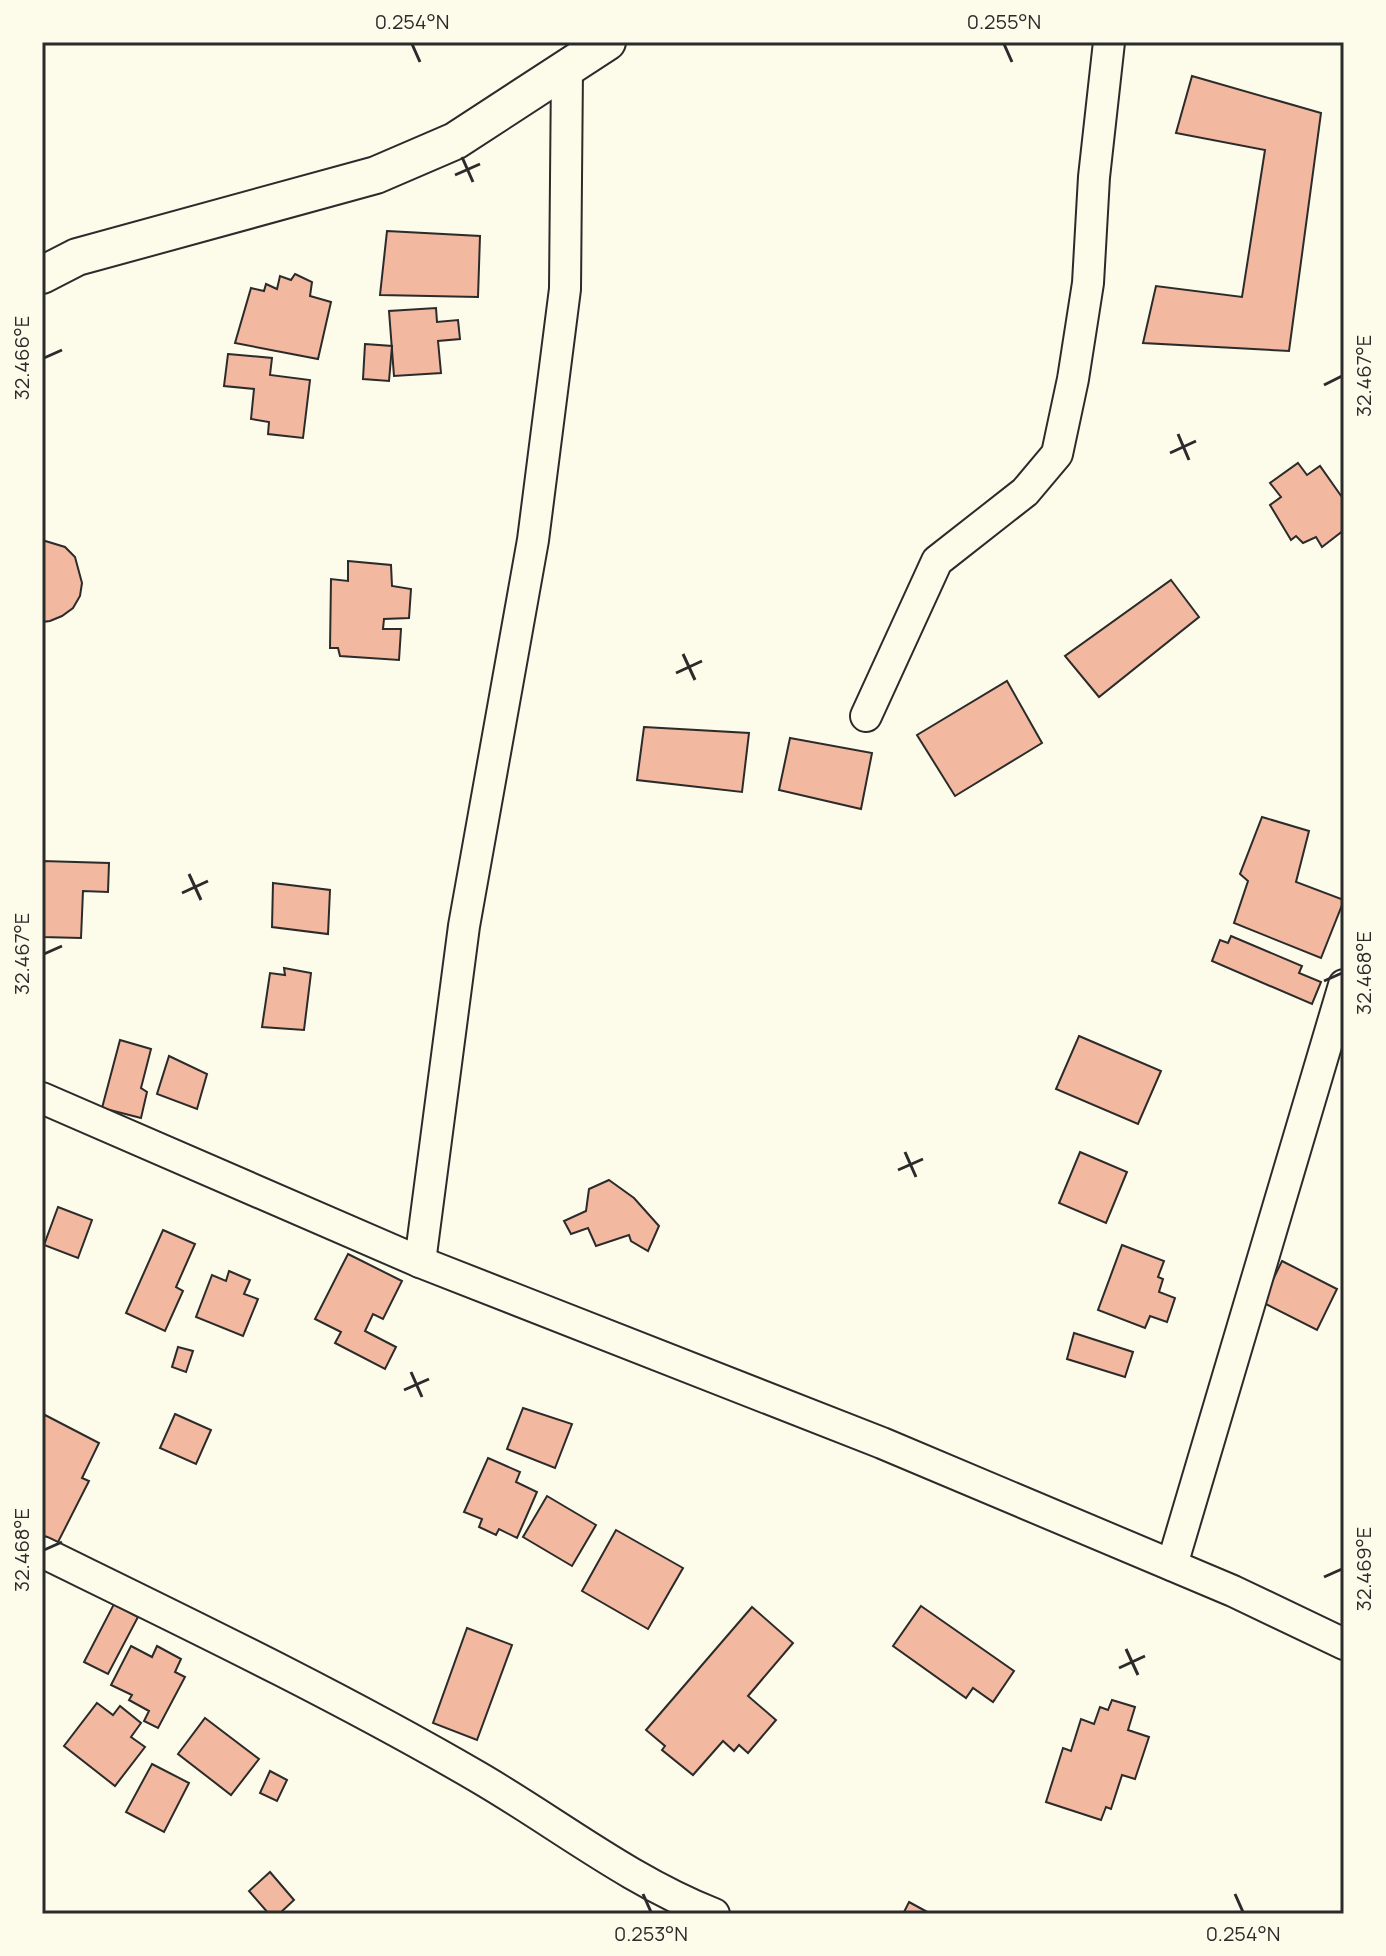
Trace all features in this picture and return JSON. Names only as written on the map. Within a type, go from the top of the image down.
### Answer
[{"type":"street","points":[[42,275],[77,257],[376,175],[455,141],[607,42]]},
{"type":"street","points":[[866,716],[937,561],[1025,492],[1057,454],[1088,283],[1094,177],[1109,42]]},
{"type":"street","points":[[420,1262],[464,926],[533,540],[565,289],[567,70]]},
{"type":"street","points":[[1172,1565],[1344,985]]},
{"type":"street","points":[[42,1098],[420,1262],[882,1443],[1172,1565],[1344,1644]]},
{"type":"street","points":[[42,1552],[312,1686],[480,1778],[637,1878],[714,1914]]},
{"type":"building","points":[[1192,76],[1321,113],[1289,351],[1143,343],[1156,286],[1242,297],[1265,150],[1176,133]]},
{"type":"building","points":[[387,231],[480,236],[478,297],[380,295]]},
{"type":"building","points":[[295,274],[312,282],[310,296],[331,302],[318,359],[235,343],[251,288],[264,291],[266,284],[277,289],[280,276],[291,280]]},
{"type":"building","points":[[436,308],[437,322],[458,320],[460,339],[438,341],[441,373],[394,376],[389,311]]},
{"type":"building","points":[[365,344],[392,346],[389,381],[363,379]]},
{"type":"building","points":[[228,354],[272,358],[270,375],[310,380],[303,438],[268,434],[269,422],[251,419],[254,389],[224,386]]},
{"type":"building","points":[[1298,463],[1307,475],[1320,466],[1344,500],[1344,530],[1322,547],[1316,537],[1303,543],[1296,536],[1291,540],[1270,505],[1281,497],[1270,483]]},
{"type":"building","points":[[42,540],[65,547],[75,557],[82,583],[80,596],[73,608],[62,616],[42,622]]},
{"type":"building","points":[[348,561],[391,565],[392,586],[411,589],[409,618],[384,619],[383,629],[401,629],[399,660],[340,656],[338,648],[330,648],[331,579],[348,581]]},
{"type":"building","points":[[1171,580],[1199,617],[1099,697],[1065,656]]},
{"type":"building","points":[[1007,681],[1042,743],[955,796],[917,735]]},
{"type":"building","points":[[644,727],[749,733],[742,792],[637,780]]},
{"type":"building","points":[[790,738],[872,753],[861,809],[779,790]]},
{"type":"building","points":[[1262,817],[1309,831],[1296,882],[1344,900],[1321,958],[1234,923],[1248,881],[1240,874]]},
{"type":"building","points":[[42,861],[109,863],[108,892],[83,891],[81,938],[42,937]]},
{"type":"building","points":[[273,883],[330,890],[328,934],[272,927]]},
{"type":"building","points":[[1231,936],[1302,966],[1299,973],[1321,982],[1312,1004],[1212,961],[1220,940],[1228,943]]},
{"type":"building","points":[[284,968],[311,973],[304,1030],[262,1027],[270,973],[285,975]]},
{"type":"building","points":[[1079,1036],[1161,1071],[1138,1124],[1056,1089]]},
{"type":"building","points":[[120,1040],[151,1049],[141,1088],[147,1092],[141,1118],[102,1108]]},
{"type":"building","points":[[169,1056],[207,1074],[197,1109],[157,1094]]},
{"type":"building","points":[[1080,1152],[1127,1172],[1106,1223],[1059,1203]]},
{"type":"building","points":[[609,1180],[634,1198],[659,1226],[648,1251],[631,1241],[629,1235],[596,1246],[588,1228],[571,1234],[564,1221],[586,1211],[589,1189]]},
{"type":"building","points":[[58,1207],[92,1220],[78,1258],[44,1245]]},
{"type":"building","points":[[163,1230],[195,1244],[176,1287],[183,1291],[165,1331],[126,1313]]},
{"type":"building","points":[[1122,1245],[1164,1261],[1158,1277],[1163,1279],[1159,1292],[1175,1298],[1167,1322],[1150,1316],[1145,1328],[1098,1310]]},
{"type":"building","points":[[348,1254],[402,1281],[383,1319],[373,1314],[365,1331],[396,1347],[385,1369],[335,1343],[341,1332],[315,1319]]},
{"type":"building","points":[[1282,1261],[1337,1289],[1317,1330],[1262,1302]]},
{"type":"building","points":[[229,1271],[250,1280],[244,1294],[258,1299],[243,1336],[196,1317],[212,1275],[226,1281]]},
{"type":"building","points":[[1074,1333],[1133,1352],[1125,1377],[1067,1359]]},
{"type":"building","points":[[178,1347],[193,1351],[186,1372],[172,1367]]},
{"type":"building","points":[[523,1408],[572,1424],[555,1468],[507,1449]]},
{"type":"building","points":[[175,1414],[211,1430],[196,1464],[160,1448]]},
{"type":"building","points":[[45,1415],[99,1443],[82,1478],[89,1481],[55,1548],[42,1541],[42,1421]]},
{"type":"building","points":[[488,1458],[520,1472],[516,1482],[537,1492],[517,1538],[499,1529],[496,1535],[479,1527],[482,1519],[464,1512]]},
{"type":"building","points":[[547,1496],[596,1525],[572,1566],[523,1537]]},
{"type":"building","points":[[616,1530],[683,1568],[648,1629],[582,1591]]},
{"type":"building","points":[[114,1604],[138,1617],[108,1674],[84,1662]]},
{"type":"building","points":[[921,1606],[1014,1671],[993,1702],[973,1688],[966,1698],[893,1646]]},
{"type":"building","points":[[752,1607],[793,1643],[748,1696],[776,1720],[748,1753],[739,1745],[734,1751],[723,1741],[693,1775],[662,1750],[665,1746],[646,1730]]},
{"type":"building","points":[[467,1628],[512,1645],[477,1740],[433,1723]]},
{"type":"building","points":[[131,1646],[152,1657],[157,1646],[181,1659],[175,1672],[185,1677],[158,1728],[144,1721],[149,1711],[129,1700],[132,1695],[111,1685]]},
{"type":"building","points":[[1112,1700],[1135,1707],[1128,1730],[1149,1737],[1135,1779],[1122,1775],[1111,1809],[1106,1807],[1101,1820],[1046,1802],[1063,1748],[1071,1751],[1081,1719],[1094,1724],[1100,1707],[1108,1710]]},
{"type":"building","points":[[97,1703],[113,1715],[120,1706],[141,1723],[131,1737],[145,1747],[115,1786],[64,1746]]},
{"type":"building","points":[[205,1718],[259,1759],[231,1795],[178,1754]]},
{"type":"building","points":[[152,1764],[189,1783],[164,1832],[126,1812]]},
{"type":"building","points":[[270,1771],[287,1780],[277,1801],[260,1793]]},
{"type":"building","points":[[270,1872],[294,1900],[279,1914],[269,1914],[249,1891]]},
{"type":"building","points":[[909,1902],[931,1914],[903,1914]]}]
